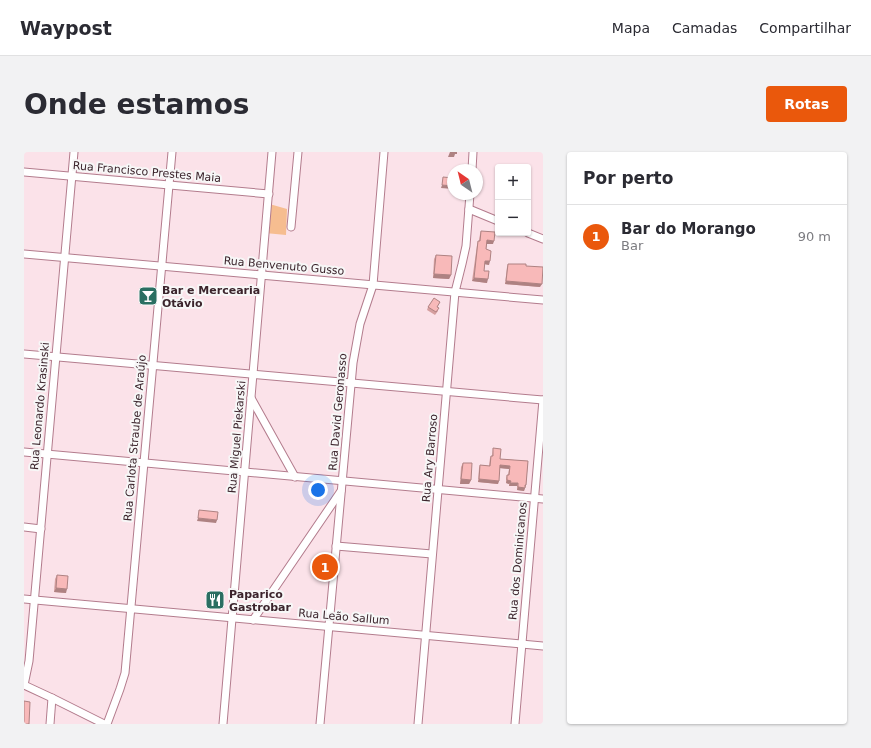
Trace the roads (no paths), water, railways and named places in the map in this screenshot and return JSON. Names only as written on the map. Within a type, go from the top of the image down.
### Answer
[{"type":"street","name":"Rua Leonardo Krasinski","points":[[24,685],[29,661],[74,152]]},
{"type":"street","name":"Rua Carlota Straube de Araújo","points":[[105,724],[123,681],[124,673],[172,152]]},
{"type":"street","name":"Rua Miguel Piekarski","points":[[223,724],[272,152]]},
{"type":"street","points":[[291,227],[298,152]]},
{"type":"street","name":"Rua David Geronasso","points":[[320,724],[351,383],[357,336],[363,312],[373,285],[384,152]]},
{"type":"street","points":[[473,164],[474,152]]},
{"type":"street","name":"Rua Francisco Prestes Maia","points":[[24,172],[268,194]]},
{"type":"street","name":"Rua Ary Barroso","points":[[418,724],[455,292],[464,254],[470,200]]},
{"type":"street","points":[[469,209],[495,220]]},
{"type":"street","points":[[531,234],[543,239]]},
{"type":"street","name":"Rua Benvenuto Gusso","points":[[24,254],[543,300]]},
{"type":"street","points":[[24,354],[543,400]]},
{"type":"street","points":[[251,397],[294,477]]},
{"type":"street","name":"Rua dos Dominicanos","points":[[515,724],[543,400]]},
{"type":"street","points":[[24,452],[543,499]]},
{"type":"street","points":[[253,620],[342,491]]},
{"type":"street","points":[[24,527],[41,528]]},
{"type":"street","points":[[336,546],[432,554]]},
{"type":"street","name":"Rua Leão Sallum","points":[[24,599],[543,646]]},
{"type":"street","points":[[24,685],[105,724]]},
{"type":"street","points":[[50,724],[52,698]]},
{"type":"place","name":"Bar e Mercearia Otávio","points":[[148,296]]},
{"type":"place","name":"Bar do Morango","points":[[325,567]]},
{"type":"place","name":"Paparico Gastrobar","points":[[215,600]]}]
